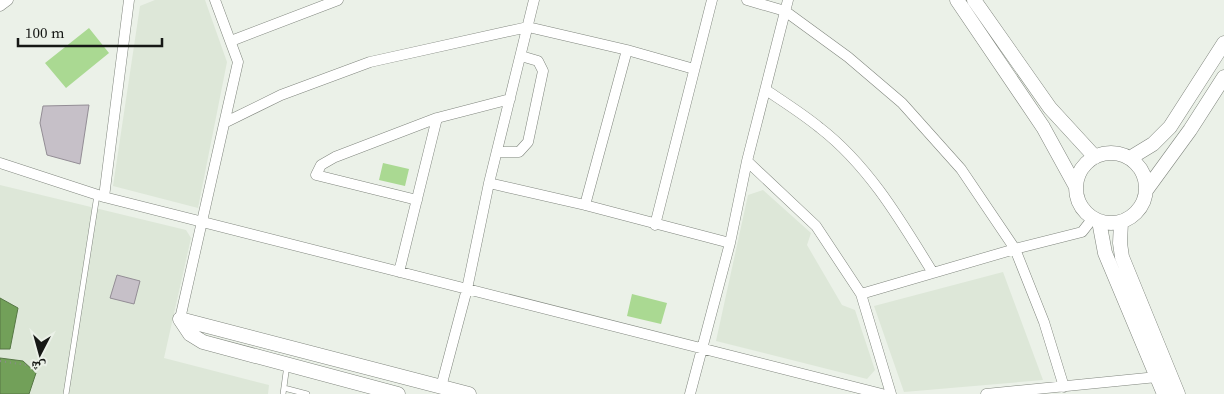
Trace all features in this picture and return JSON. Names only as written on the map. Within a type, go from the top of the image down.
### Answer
[{"type":"street","points":[[0,6],[8,0]]},
{"type":"street","points":[[100,196],[129,0]]},
{"type":"street","points":[[215,0],[238,62],[180,320],[200,332],[305,352],[469,394]]},
{"type":"street","points":[[231,41],[338,0]]},
{"type":"street","points":[[441,387],[467,289],[489,183],[534,0]]},
{"type":"street","points":[[655,225],[712,0]]},
{"type":"street","points":[[746,0],[785,11],[848,57],[902,103],[961,169],[1015,249],[1044,322],[1064,387]]},
{"type":"street","points":[[690,394],[730,243],[747,161],[788,0]]},
{"type":"street","points":[[957,0],[1043,127],[1076,187],[1082,208],[1096,220],[1105,253],[1164,394]]},
{"type":"street","points":[[974,0],[1050,108],[1095,157]]},
{"type":"street","points":[[226,122],[281,95],[370,62],[528,27],[627,50],[694,69]]},
{"type":"street","points":[[1130,158],[1153,144],[1170,127],[1224,43]]},
{"type":"street","points":[[585,205],[627,50]]},
{"type":"street","points":[[497,152],[520,152],[528,142],[543,70],[538,62],[521,56]]},
{"type":"street","points":[[861,294],[1015,249],[1082,232],[1096,220],[1121,222],[1140,210],[1147,189],[1190,130],[1224,77]]},
{"type":"street","points":[[766,90],[821,128],[869,176],[904,224],[933,274]]},
{"type":"street","points":[[417,200],[316,175],[321,166],[335,157],[437,118],[510,99]]},
{"type":"street","points":[[399,272],[437,118]]},
{"type":"street","points":[[1076,187],[1083,166],[1095,157],[1116,153],[1130,158],[1141,168],[1147,189]]},
{"type":"street","points":[[747,161],[816,226],[861,294],[891,394]]},
{"type":"street","points":[[0,163],[100,196],[882,394]]},
{"type":"street","points":[[489,183],[585,205],[655,225],[730,243]]},
{"type":"street","points":[[1121,222],[1120,243],[1122,257],[1178,394]]},
{"type":"street","points":[[200,332],[203,342],[301,368],[379,392],[398,394]]},
{"type":"street","points":[[301,368],[305,352]]},
{"type":"street","points":[[986,394],[1157,377]]},
{"type":"lane","points":[[66,394],[100,196]]},
{"type":"lane","points":[[283,394],[287,365]]},
{"type":"lane","points":[[284,388],[307,394]]},
{"type":"path","points":[[0,361],[26,365]]},
{"type":"shaded area","points":[[155,0],[205,0],[227,62],[198,208],[113,186],[140,6]]},
{"type":"shaded area","points":[[89,28],[109,53],[66,88],[45,63]]},
{"type":"shaded area","points":[[383,163],[409,169],[405,186],[379,180]]},
{"type":"shaded area","points":[[0,185],[186,230],[191,238],[164,358],[269,385],[268,394],[29,394],[36,373],[23,361],[0,358],[0,349],[9,349],[18,308],[0,298]]},
{"type":"shaded area","points":[[763,190],[811,233],[807,245],[842,305],[855,310],[875,370],[867,379],[716,341],[748,195]]},
{"type":"shaded area","points":[[1003,272],[1043,380],[904,392],[874,306]]},
{"type":"shaded area","points":[[632,294],[667,303],[661,324],[627,316]]},
{"type":"shaded area","points":[[0,298],[18,308],[10,349],[0,349]]},
{"type":"shaded area","points":[[0,358],[23,361],[36,373],[29,394],[0,394]]},
{"type":"building","points":[[89,105],[80,164],[47,155],[40,123],[43,106]]},
{"type":"building","points":[[117,275],[140,281],[134,304],[110,298]]}]
